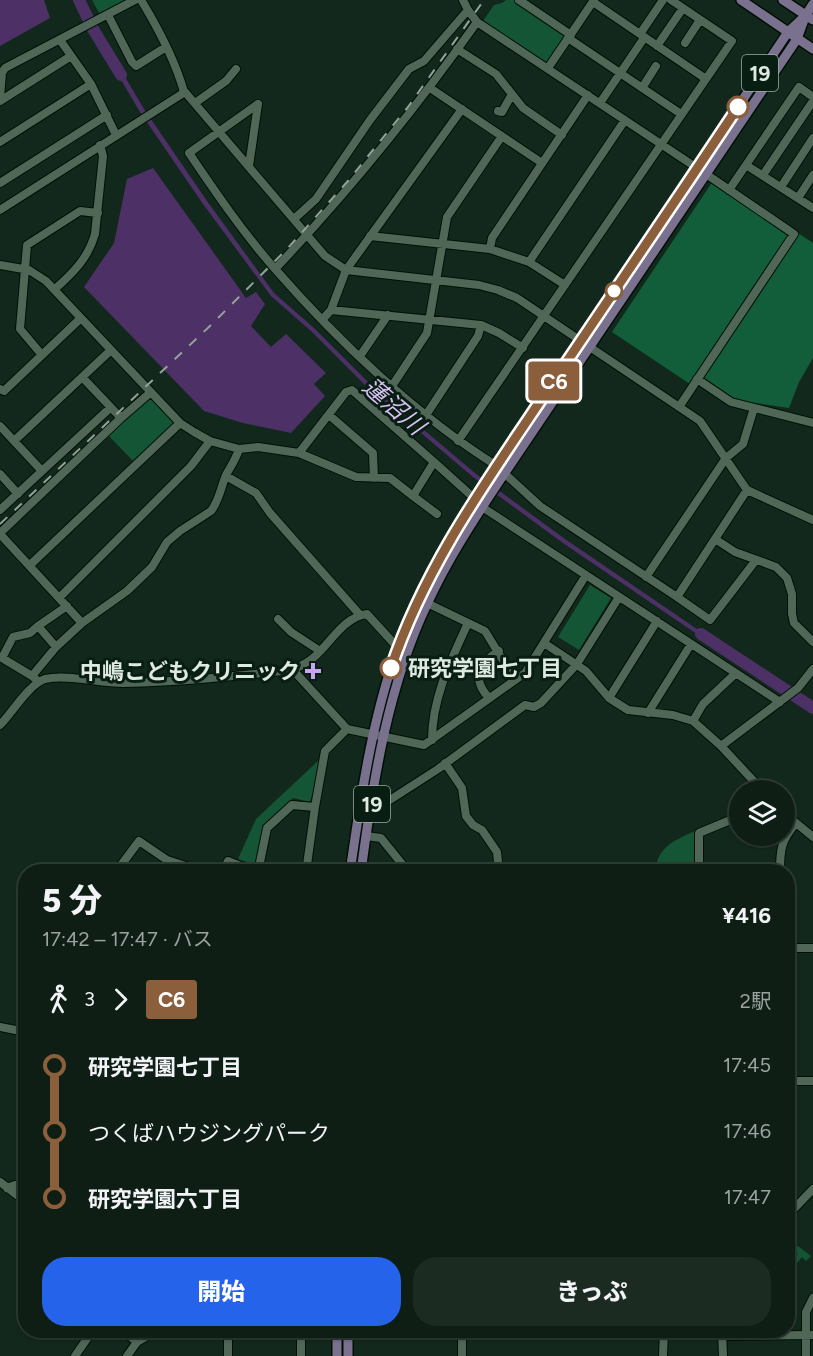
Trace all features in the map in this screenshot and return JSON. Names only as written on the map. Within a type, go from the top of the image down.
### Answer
[{"type":"main road","name":"19","points":[[741,0],[813,49]]},
{"type":"main road","points":[[783,0],[809,18]]},
{"type":"main road","name":"19","points":[[351,864],[374,734],[398,648],[419,597],[452,537],[481,499],[585,344],[706,174],[797,39],[809,18],[813,4]]},
{"type":"main road","name":"19","points":[[585,344],[697,168],[788,32],[809,18]]},
{"type":"main road","name":"19","points":[[362,864],[385,736],[403,667],[427,603],[481,499]]},
{"type":"main road","points":[[337,1338],[337,1356]]},
{"type":"main road","points":[[348,1356],[350,1338]]},
{"type":"street","points":[[0,99],[1,71],[135,0]]},
{"type":"street","points":[[141,0],[155,23],[178,72],[184,92],[325,256],[346,270],[479,285],[517,298],[700,421],[747,490],[813,520]]},
{"type":"street","points":[[463,0],[477,21],[697,168]]},
{"type":"street","points":[[519,0],[620,74],[681,114]]},
{"type":"street","points":[[600,103],[620,74],[663,0]]},
{"type":"street","points":[[458,441],[732,40],[671,0]]},
{"type":"street","points":[[548,68],[593,1],[706,79]]},
{"type":"street","points":[[657,46],[683,8]]},
{"type":"street","points":[[294,219],[316,199],[364,128],[409,69],[424,61],[468,10]]},
{"type":"street","points":[[105,16],[136,66],[166,47]]},
{"type":"street","points":[[685,44],[700,20]]},
{"type":"street","points":[[275,269],[355,182],[430,88],[477,21]]},
{"type":"street","points":[[60,40],[91,84],[116,135]]},
{"type":"street","points":[[457,49],[496,75],[530,114],[562,135]]},
{"type":"street","points":[[0,99],[71,56]]},
{"type":"street","points":[[642,88],[656,66]]},
{"type":"street","points":[[195,103],[226,81],[236,69]]},
{"type":"street","points":[[0,142],[91,84]]},
{"type":"street","points":[[729,190],[799,87],[813,99],[763,176]]},
{"type":"street","points":[[430,88],[542,164]]},
{"type":"street","points":[[0,209],[184,92]]},
{"type":"street","points":[[498,111],[502,112],[512,94]]},
{"type":"street","points":[[490,249],[492,238],[588,95]]},
{"type":"street","points":[[249,166],[258,104],[189,153],[275,269],[322,320],[392,386],[540,506],[710,620],[756,560]]},
{"type":"street","points":[[322,320],[331,310],[346,270],[462,110]]},
{"type":"street","points":[[0,183],[107,115]]},
{"type":"street","points":[[529,262],[626,120]]},
{"type":"street","points":[[392,386],[427,333],[447,217],[502,136]]},
{"type":"street","points":[[781,187],[813,138]]},
{"type":"street","points":[[55,289],[81,265],[95,234],[103,156],[100,145]]},
{"type":"street","points":[[746,165],[813,208]]},
{"type":"street","points":[[679,407],[794,234],[706,174]]},
{"type":"street","points":[[798,198],[813,175]]},
{"type":"street","points":[[42,355],[20,329],[27,245],[80,211],[98,213]]},
{"type":"street","points":[[370,236],[490,249],[529,262],[565,285]]},
{"type":"street","points":[[0,265],[25,269],[38,274],[55,289],[180,423],[210,441],[238,449],[258,447],[299,453],[356,477],[390,478],[437,514]]},
{"type":"street","points":[[331,310],[481,325],[523,348]]},
{"type":"street","points":[[360,356],[388,315]]},
{"type":"street","points":[[0,399],[2,390],[81,318]]},
{"type":"street","points":[[426,415],[478,336],[481,325]]},
{"type":"street","points":[[14,441],[111,350]]},
{"type":"street","points":[[82,377],[121,418]]},
{"type":"street","points":[[697,379],[731,402],[813,423]]},
{"type":"street","points":[[299,453],[346,392],[352,390],[434,462],[586,575],[736,673],[783,700]]},
{"type":"street","points":[[82,623],[0,534],[151,392]]},
{"type":"street","points":[[0,510],[110,408]]},
{"type":"street","points":[[646,577],[726,458],[743,444],[754,408]]},
{"type":"street","points":[[329,415],[373,453],[374,478]]},
{"type":"street","points":[[30,566],[180,423]]},
{"type":"street","points":[[0,426],[42,471]]},
{"type":"street","points":[[59,598],[191,466],[210,441]]},
{"type":"street","points":[[32,676],[82,623],[127,591],[152,567],[167,542],[211,511],[226,476],[237,458],[238,449]]},
{"type":"street","points":[[413,496],[434,462]]},
{"type":"street","points":[[0,474],[18,494]]},
{"type":"street","points":[[226,476],[256,493],[270,513],[360,615]]},
{"type":"street","points":[[677,597],[747,490]]},
{"type":"street","points":[[715,539],[735,552],[776,567],[787,578],[792,594],[794,623],[813,642]]},
{"type":"street","points":[[293,670],[347,729],[424,745],[525,673],[586,575]]},
{"type":"street","points":[[372,804],[382,806],[525,705],[534,707],[541,703],[577,664],[619,597]]},
{"type":"street","points":[[427,603],[485,631],[515,680]]},
{"type":"street","points":[[39,682],[2,658],[13,637],[30,633],[67,606]]},
{"type":"street","points":[[0,724],[28,692],[44,679],[60,678],[121,683],[208,679],[293,670],[311,660],[345,625],[360,615],[367,614],[398,648]]},
{"type":"street","points":[[278,619],[291,633],[320,651]]},
{"type":"street","points":[[609,698],[657,621]]},
{"type":"street","points":[[432,740],[432,728],[445,673],[468,623]]},
{"type":"street","points":[[38,626],[56,648]]},
{"type":"street","points":[[544,643],[586,671],[609,698],[628,710],[673,715],[693,721],[721,746],[753,780]]},
{"type":"street","points":[[648,713],[691,644]]},
{"type":"street","points":[[489,698],[480,685],[480,670],[489,657],[499,651]]},
{"type":"street","points":[[721,746],[798,688],[813,669]]},
{"type":"street","points":[[693,721],[704,704],[736,673]]},
{"type":"street","points":[[307,864],[325,751],[347,729]]},
{"type":"street","points":[[445,763],[462,788],[466,816],[473,825],[482,830],[497,852],[498,864]]},
{"type":"street","points":[[259,864],[267,828],[292,805],[315,807]]},
{"type":"street","points":[[699,864],[699,833],[729,821]]},
{"type":"street","points":[[780,864],[781,845],[796,823],[813,837]]},
{"type":"street","points":[[366,836],[381,838],[402,864]]},
{"type":"street","points":[[122,864],[139,841],[167,860],[179,864]]},
{"type":"street","points":[[795,948],[813,948]]},
{"type":"street","points":[[0,1026],[18,1030]]},
{"type":"street","points":[[795,1082],[813,1081]]},
{"type":"street","points":[[0,1182],[18,1196]]},
{"type":"street","points":[[7,1188],[18,1186]]},
{"type":"street","points":[[795,1208],[813,1189]]},
{"type":"street","points":[[806,1356],[809,1335],[806,1312],[813,1298]]},
{"type":"street","points":[[75,1356],[87,1338]]},
{"type":"street","points":[[132,1338],[137,1342]]},
{"type":"street","points":[[127,1356],[137,1342],[144,1338]]},
{"type":"street","points":[[228,1338],[228,1356]]},
{"type":"street","points":[[301,1338],[301,1356]]},
{"type":"street","points":[[462,1338],[462,1356]]},
{"type":"street","points":[[663,1356],[664,1338]]},
{"type":"street","points":[[722,1338],[723,1356]]},
{"type":"green space","points":[[92,0],[127,0],[99,13]]},
{"type":"green space","points":[[513,0],[565,34],[566,37],[548,64],[483,21],[494,5]]},
{"type":"green space","points":[[711,184],[787,233],[788,237],[690,384],[612,332]]},
{"type":"green space","points":[[798,233],[813,243],[813,358],[799,382],[789,408],[736,400],[703,379],[703,376]]},
{"type":"green space","points":[[148,398],[154,398],[175,421],[173,426],[134,462],[109,436]]},
{"type":"green space","points":[[590,585],[611,598],[579,650],[558,637]]},
{"type":"green space","points":[[319,760],[321,762],[314,795],[310,802],[293,798],[264,826],[257,862],[253,864],[238,859],[256,819]]},
{"type":"green space","points":[[695,831],[696,864],[674,862],[656,864],[663,850],[674,841]]},
{"type":"green space","points":[[798,1246],[811,1256],[806,1261],[802,1257],[797,1263],[795,1257],[798,1254],[795,1249]]},
{"type":"water","points":[[0,0],[44,0],[50,18],[0,46]]},
{"type":"water","points":[[115,60],[144,109],[274,293],[314,328],[371,385],[476,474],[565,539],[716,642],[713,645],[563,543],[473,477],[368,388],[311,331],[271,296],[203,204],[140,112],[111,63]]},
{"type":"water","points":[[153,168],[246,298],[256,292],[265,304],[251,326],[271,347],[286,334],[326,373],[314,384],[325,396],[291,433],[243,423],[204,411],[84,287],[114,243],[127,179]]},
{"type":"waterway","name":"蓮沼川","points":[[79,0],[93,29],[121,75]]},
{"type":"waterway","name":"蓮沼川","points":[[701,634],[813,708]]},
{"type":"railway","points":[[0,524],[211,325],[288,248],[347,182],[408,107],[484,0]]},
{"type":"bus line","name":"C6","points":[[391,668],[419,597],[452,537],[738,107]]},
{"type":"place","name":"研究学園七丁目","points":[[391,668]]},
{"type":"place","name":"中嶋こどもクリニック","points":[[313,671]]}]
